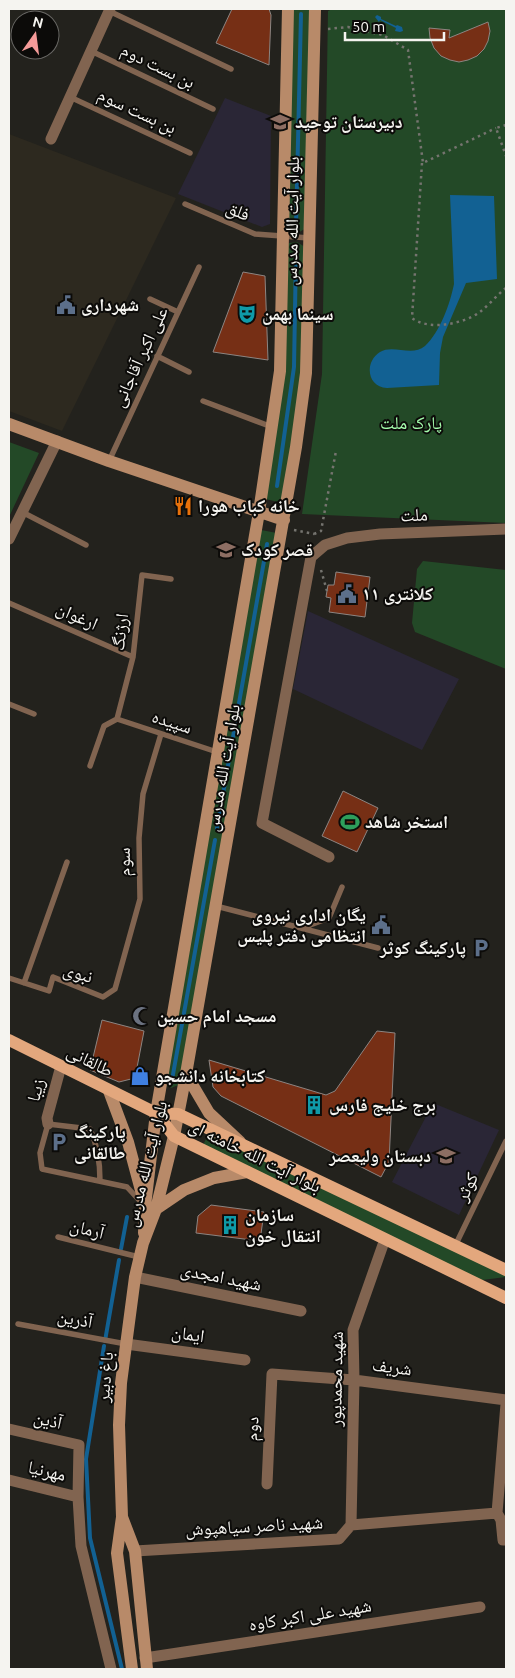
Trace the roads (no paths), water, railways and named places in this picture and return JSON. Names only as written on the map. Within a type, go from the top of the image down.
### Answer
[{"type":"main road","name":"بلوار آیت الله مدرس","points":[[143,1243],[150,1207],[156,1113],[259,512],[280,371],[288,9]]},
{"type":"main road","name":"بلوار آیت الله مدرس","points":[[150,1207],[174,1136],[186,1074],[284,520],[306,373],[315,9]]},
{"type":"main road","points":[[9,424],[109,461],[284,520]]},
{"type":"main road","name":"طالقانی","points":[[9,1040],[156,1113]]},
{"type":"main road","points":[[186,1074],[210,1113],[242,1144]]},
{"type":"main road","points":[[109,1091],[128,1142],[136,1172],[150,1207],[214,1178],[247,1172]]},
{"type":"main road","name":"بلوار آیت الله خامنه ای","points":[[156,1113],[178,1114],[506,1270]]},
{"type":"main road","name":"بلوار آیت الله خامنه ای","points":[[156,1113],[174,1136],[506,1298]]},
{"type":"main road","points":[[270,1182],[264,1171],[265,1166],[267,1163],[277,1160]]},
{"type":"main road","name":"باغ دبیر","points":[[132,1669],[117,1553],[122,1517],[119,1425],[126,1344],[135,1277],[143,1243]]},
{"type":"main road","name":"باغ دبیر","points":[[122,1517],[135,1551],[146,1664]]},
{"type":"street","points":[[52,139],[110,10]]},
{"type":"street","points":[[9,539],[56,441]]},
{"type":"street","name":"ملت","points":[[329,856],[262,823],[311,557],[325,545],[348,538],[380,534],[506,529]]},
{"type":"street","name":"زیبا","points":[[48,1124],[47,1118],[61,1066]]},
{"type":"street","name":"شهید محمدپور","points":[[351,1525],[354,1380],[353,1330],[385,1239]]},
{"type":"street","name":"شهید امجدی","points":[[135,1277],[301,1311]]},
{"type":"street","name":"ایمان","points":[[126,1344],[245,1360]]},
{"type":"street","name":"شریف","points":[[272,1374],[354,1380],[506,1400]]},
{"type":"street","name":"دوم","points":[[267,1484],[272,1374]]},
{"type":"street","points":[[506,1404],[497,1513],[501,1520],[503,1540],[506,1540]]},
{"type":"street","name":"آذین","points":[[9,1429],[79,1445],[78,1497]]},
{"type":"street","name":"مهرنیا","points":[[9,1480],[78,1497]]},
{"type":"street","points":[[78,1497],[81,1546],[111,1669]]},
{"type":"street","points":[[351,1525],[497,1513]]},
{"type":"street","name":"شهید ناصر سیاهپوش","points":[[135,1551],[339,1539],[351,1525]]},
{"type":"street","name":"شهید علی اکبر کاوه","points":[[146,1664],[480,1608]]},
{"type":"lane","points":[[110,10],[231,69]]},
{"type":"lane","name":"بن بست دوم","points":[[91,51],[213,109]]},
{"type":"lane","name":"بن بست سوم","points":[[70,97],[190,153]]},
{"type":"lane","name":"فلق","points":[[185,204],[255,234],[310,238]]},
{"type":"lane","name":"علی اکبر آقاجانی","points":[[109,461],[199,267]]},
{"type":"lane","points":[[150,299],[178,312]]},
{"type":"lane","points":[[157,356],[189,372]]},
{"type":"lane","points":[[203,402],[272,426]]},
{"type":"lane","points":[[22,512],[86,544]]},
{"type":"lane","name":"ارژنگ","points":[[117,719],[133,657],[142,575],[171,579]]},
{"type":"lane","name":"ارغوان","points":[[9,603],[133,657]]},
{"type":"lane","points":[[9,704],[34,714]]},
{"type":"lane","points":[[90,766],[104,726],[117,719]]},
{"type":"lane","name":"سپیده","points":[[117,719],[217,752]]},
{"type":"lane","name":"سوم","points":[[115,989],[140,899],[138,838],[142,794],[162,734]]},
{"type":"lane","points":[[24,983],[67,862]]},
{"type":"lane","points":[[302,928],[328,918],[342,888]]},
{"type":"lane","points":[[216,906],[378,948]]},
{"type":"lane","name":"نبوی","points":[[9,978],[49,991],[53,978],[103,997],[115,989]]},
{"type":"lane","points":[[100,1180],[100,1160],[90,1129],[48,1124],[40,1153],[42,1169],[127,1187],[150,1207]]},
{"type":"lane","name":"کوثر","points":[[455,1246],[506,1141]]},
{"type":"lane","points":[[127,1187],[131,1186],[136,1172]]},
{"type":"lane","name":"آرمان","points":[[58,1237],[139,1257]]},
{"type":"lane","name":"آذرین","points":[[18,1324],[126,1344]]},
{"type":"water","points":[[377,15],[381,19],[402,27],[403,31],[395,31],[396,28],[380,20],[379,22],[375,17]]},
{"type":"water","points":[[450,195],[494,196],[497,279],[466,283],[443,337],[440,353],[439,385],[380,387],[372,379],[370,373],[375,356],[385,350],[408,351],[425,346],[440,326],[447,309],[454,284]]},
{"type":"waterway","points":[[296,226],[301,14]]},
{"type":"waterway","points":[[277,486],[294,367],[296,252]]},
{"type":"waterway","points":[[217,828],[267,544]]},
{"type":"waterway","points":[[172,1080],[215,840]]},
{"type":"waterway","points":[[121,1249],[127,1217]]},
{"type":"waterway","points":[[105,1341],[119,1260]]},
{"type":"waterway","points":[[104,1346],[86,1459],[90,1538],[122,1669]]},
{"type":"place","name":"دبیرستان توحید","points":[[280,122]]},
{"type":"place","name":"شهرداری","points":[[66,305]]},
{"type":"place","name":"سینما بهمن","points":[[247,314]]},
{"type":"place","name":"خانه کباب هورا","points":[[183,506]]},
{"type":"place","name":"قصر کودک","points":[[226,550]]},
{"type":"place","name":"کلانتری ۱۱","points":[[347,594]]},
{"type":"place","name":"استخر شاهد","points":[[350,822]]},
{"type":"place","name":"یگان اداری نیروی انتظامی دفتر پلیس","points":[[381,925]]},
{"type":"place","name":"پارکینگ کوثر","points":[[481,948]]},
{"type":"place","name":"مسجد امام حسین","points":[[142,1016]]},
{"type":"place","name":"کتابخانه دانشجو","points":[[140,1076]]},
{"type":"place","name":"برج خلیج فارس","points":[[314,1105]]},
{"type":"place","name":"پارکینگ طالقانی","points":[[59,1142]]},
{"type":"place","name":"دبستان ولیعصر","points":[[446,1156]]},
{"type":"place","name":"سازمان انتقال خون","points":[[230,1225]]},
{"type":"park label","name":"پارک ملت","points":[[411,423]]}]
